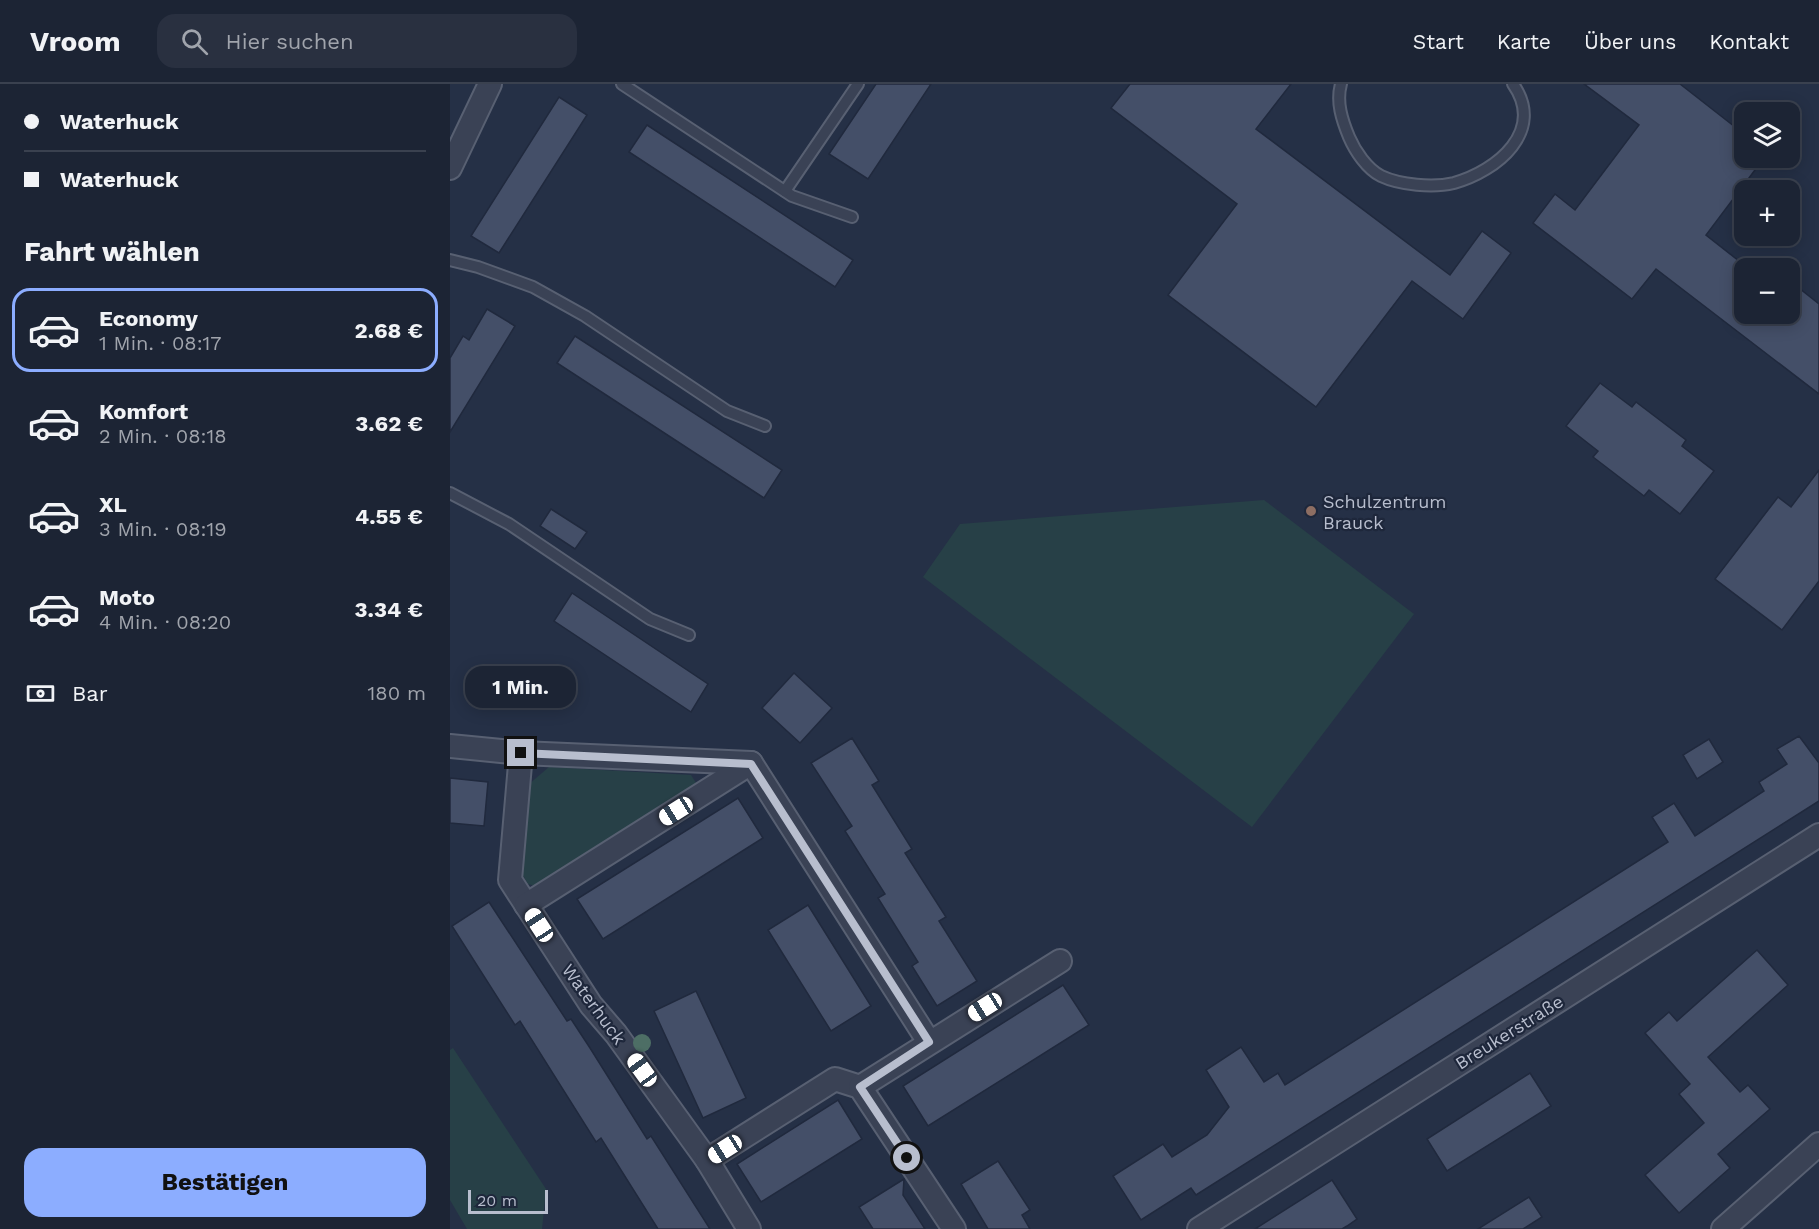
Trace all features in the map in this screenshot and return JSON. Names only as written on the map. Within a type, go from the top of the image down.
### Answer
[{"type":"street","points":[[450,168],[490,84]]},
{"type":"street","points":[[450,746],[521,753],[751,764]]},
{"type":"street","name":"Waterhuck","points":[[521,753],[510,880],[591,1005],[616,1034],[707,1160],[749,1229]]},
{"type":"street","points":[[526,905],[751,764]]},
{"type":"street","points":[[751,764],[929,1042]]},
{"type":"street","name":"Breukerstraße","points":[[1198,1229],[1819,835]]},
{"type":"street","points":[[860,1087],[1060,961]]},
{"type":"street","points":[[707,1160],[835,1079],[860,1087],[954,1229]]},
{"type":"street","points":[[1723,1229],[1819,1144]]},
{"type":"lane","points":[[622,84],[785,191],[852,217]]},
{"type":"lane","points":[[785,191],[858,84]]},
{"type":"lane","points":[[1341,84],[1338,95],[1342,122],[1352,143],[1366,163],[1380,175],[1398,181],[1424,184],[1451,183],[1473,176],[1511,150],[1522,131],[1524,113],[1521,95],[1514,84]]},
{"type":"lane","points":[[450,260],[478,267],[533,287],[585,316],[727,411],[765,426]]},
{"type":"lane","points":[[450,493],[509,525],[650,619],[689,635]]},
{"type":"green space","points":[[1264,500],[1414,614],[1252,827],[923,577],[960,524]]},
{"type":"green space","points":[[549,767],[691,775],[696,783],[535,886],[528,884],[521,872],[528,785]]},
{"type":"green space","points":[[453,1048],[546,1189],[542,1229],[467,1229],[450,1200],[450,1050]]},
{"type":"building","points":[[876,84],[931,84],[868,179],[829,154]]},
{"type":"building","points":[[1130,84],[1291,84],[1256,129],[1450,275],[1482,231],[1511,253],[1463,319],[1412,281],[1316,407],[1168,295],[1237,204],[1111,108]]},
{"type":"building","points":[[1584,84],[1680,84],[1734,126],[1734,168],[1756,168],[1747,180],[1734,180],[1734,198],[1706,235],[1735,258],[1734,324],[1800,324],[1800,289],[1819,304],[1819,394],[1656,269],[1632,299],[1533,223],[1555,194],[1575,210],[1639,125]]},
{"type":"building","points":[[559,97],[587,115],[499,253],[471,236]]},
{"type":"building","points":[[647,125],[853,260],[835,287],[629,152]]},
{"type":"building","points":[[487,309],[515,326],[450,432],[450,358],[463,336],[469,340]]},
{"type":"building","points":[[575,336],[782,470],[764,498],[557,363]]},
{"type":"building","points":[[1600,383],[1632,407],[1636,402],[1686,440],[1682,446],[1714,471],[1680,514],[1649,490],[1644,496],[1593,457],[1598,451],[1566,426]]},
{"type":"building","points":[[1819,470],[1819,581],[1782,630],[1715,579],[1778,497],[1791,507]]},
{"type":"building","points":[[551,509],[587,532],[575,549],[540,526]]},
{"type":"building","points":[[572,593],[708,684],[691,712],[554,621]]},
{"type":"building","points":[[794,673],[832,708],[800,743],[762,708]]},
{"type":"building","points":[[1799,736],[1819,763],[1819,801],[1196,1195],[1191,1188],[1141,1220],[1113,1176],[1163,1144],[1172,1157],[1207,1135],[1229,1107],[1206,1070],[1241,1047],[1264,1082],[1278,1073],[1285,1085],[1668,842],[1652,817],[1674,803],[1695,836],[1764,791],[1759,782],[1787,764],[1777,749]]},
{"type":"building","points":[[852,738],[879,781],[872,785],[912,849],[905,853],[946,917],[939,921],[977,981],[937,1006],[912,966],[918,962],[878,898],[885,894],[845,831],[852,826],[811,763]]},
{"type":"building","points":[[1709,739],[1723,762],[1697,779],[1683,755]]},
{"type":"building","points":[[450,778],[488,782],[484,826],[450,823]]},
{"type":"building","points":[[738,798],[763,838],[603,939],[577,899]]},
{"type":"building","points":[[489,902],[567,1021],[571,1019],[647,1139],[651,1136],[710,1229],[658,1229],[601,1138],[596,1142],[520,1021],[515,1025],[452,926]]},
{"type":"building","points":[[808,905],[871,1006],[831,1031],[768,930]]},
{"type":"building","points":[[1757,950],[1788,985],[1708,1057],[1740,1092],[1748,1085],[1770,1109],[1718,1154],[1730,1168],[1679,1213],[1645,1175],[1704,1123],[1679,1094],[1690,1084],[1645,1033],[1669,1012],[1677,1021]]},
{"type":"building","points":[[1063,985],[1089,1025],[928,1126],[903,1086]]},
{"type":"building","points":[[696,991],[746,1098],[703,1118],[654,1011]]},
{"type":"building","points":[[1530,1073],[1551,1106],[1447,1171],[1427,1139]]},
{"type":"building","points":[[838,1100],[862,1139],[761,1202],[737,1164]]},
{"type":"building","points":[[998,1161],[1030,1210],[1022,1215],[1030,1229],[988,1229],[961,1184]]},
{"type":"building","points":[[904,1179],[903,1195],[925,1229],[873,1229],[859,1207]]},
{"type":"building","points":[[1332,1180],[1357,1219],[1347,1226],[1342,1229],[1255,1229]]},
{"type":"building","points":[[1529,1197],[1542,1217],[1523,1229],[1478,1229]]},
{"type":"place","name":"Schulzentrum Brauck","points":[[1311,511]]},
{"type":"route","points":[[521,753],[751,764],[929,1042],[860,1087],[907,1158]]}]
